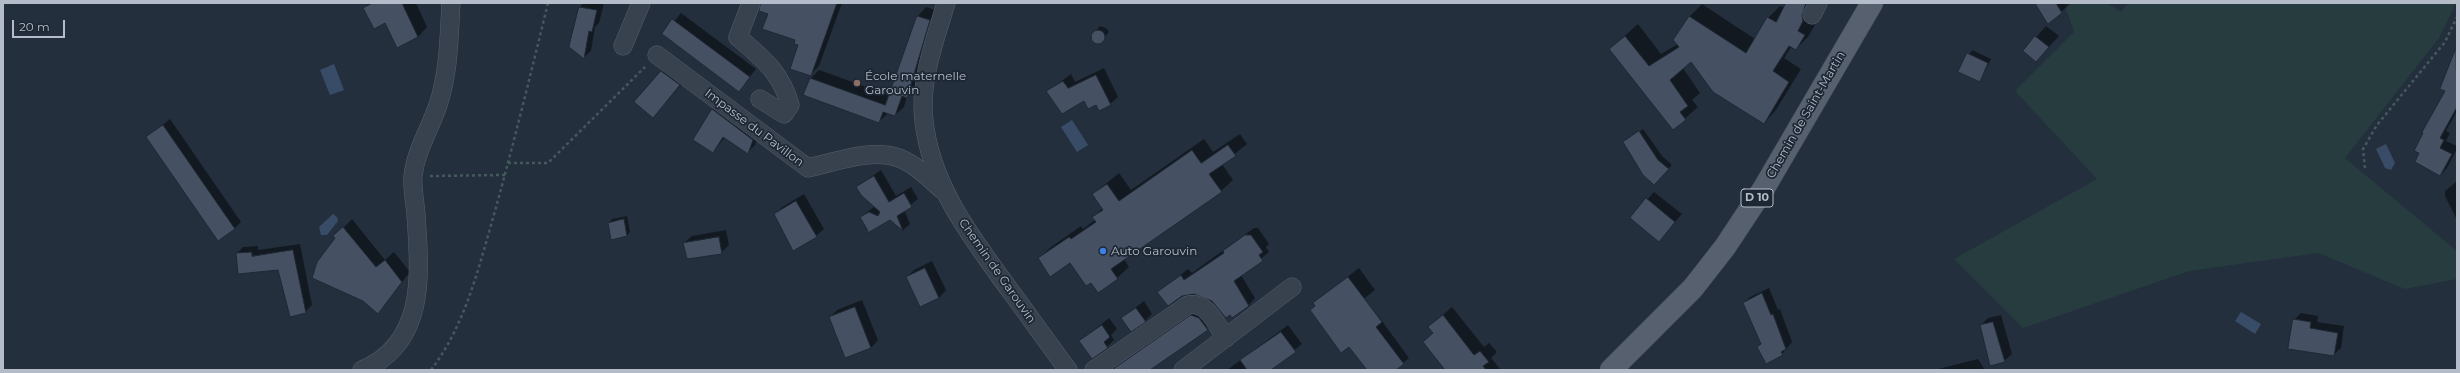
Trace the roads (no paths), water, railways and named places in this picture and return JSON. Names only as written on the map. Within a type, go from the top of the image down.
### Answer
[{"type":"main road","name":"Chemin de Saint-Martin","points":[[1611,370],[1693,288],[1725,247],[1764,188],[1872,3]]},
{"type":"street","points":[[362,370],[386,356],[397,346],[402,341],[411,322],[418,277],[418,250],[413,176],[418,150],[438,106],[445,81],[451,3]]},
{"type":"street","points":[[623,46],[641,3]]},
{"type":"street","points":[[751,3],[738,37],[769,64],[785,86],[790,105],[784,114],[760,99]]},
{"type":"street","name":"Chemin de Garouvin","points":[[946,3],[930,55],[924,92],[923,121],[937,175],[971,237],[1068,370]]},
{"type":"street","name":"Impasse du Pavillon","points":[[657,55],[808,168],[858,157],[883,154],[900,158],[922,172],[945,192]]},
{"type":"street","points":[[1183,370],[1292,287]]},
{"type":"street","points":[[1094,370],[1188,305],[1196,303],[1204,306],[1226,338]]},
{"type":"water","points":[[334,64],[344,90],[330,95],[320,70]]},
{"type":"water","points":[[1072,120],[1088,145],[1077,152],[1061,127]]},
{"type":"water","points":[[2386,144],[2395,163],[2391,170],[2385,168],[2376,149]]},
{"type":"water","points":[[333,214],[337,217],[338,221],[327,235],[321,235],[319,227]]},
{"type":"water","points":[[2241,312],[2261,324],[2255,334],[2235,321]]},
{"type":"place","name":"École maternelle Garouvin","points":[[857,83]]},
{"type":"place","name":"Auto Garouvin","points":[[1103,251]]}]
